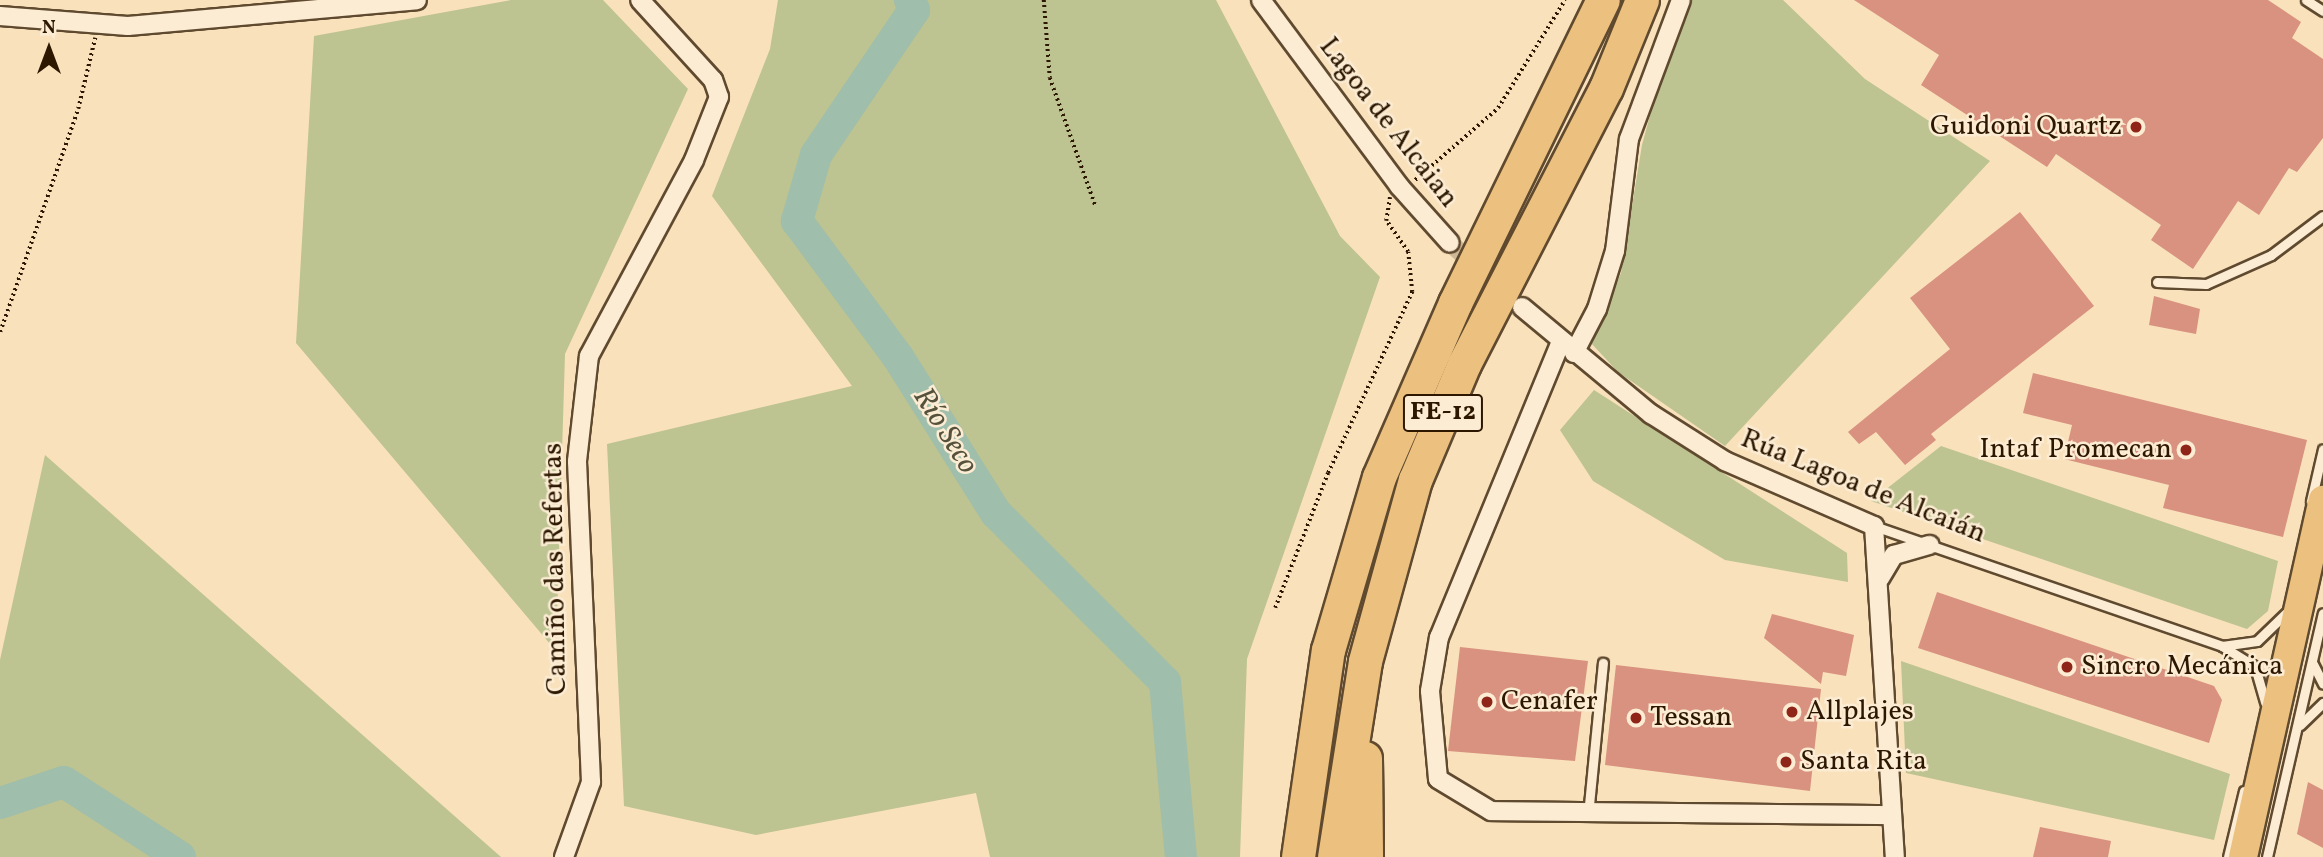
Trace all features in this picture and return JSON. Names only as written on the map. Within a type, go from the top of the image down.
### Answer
[{"type":"highway","name":"FE-12","points":[[1298,857],[1328,650],[1379,477],[1455,303],[1603,0]]},
{"type":"highway","name":"FE-12","points":[[1334,857],[1364,662],[1395,539],[1426,454],[1464,364],[1606,88],[1642,0]]},
{"type":"highway","points":[[1277,857],[1291,756],[1328,650]]},
{"type":"highway","points":[[1364,662],[1366,857]]},
{"type":"main road","points":[[2243,857],[2323,500]]},
{"type":"main road","points":[[2257,857],[2323,558]]},
{"type":"street","points":[[0,16],[98,23],[162,24],[417,0]]},
{"type":"street","name":"Camiño das Refertas","points":[[564,857],[591,782],[577,461],[589,356],[694,160],[719,97],[713,80],[640,0]]},
{"type":"street","name":"Lagoa de Alcaian","points":[[1261,0],[1401,188],[1450,243]]},
{"type":"street","points":[[1681,0],[1629,139],[1615,251],[1598,309],[1567,349],[1439,637],[1430,739],[1438,779],[1464,799],[1492,811],[1588,815],[1892,815]]},
{"type":"street","name":"Rúa Lagoa de Alcaián","points":[[1522,307],[1567,349],[1651,414],[1726,461],[1874,526]]},
{"type":"street","points":[[1874,526],[1895,857]]},
{"type":"street","points":[[1878,581],[1894,555],[1930,545]]},
{"type":"lane","points":[[2306,0],[2323,11]]},
{"type":"lane","points":[[2157,282],[2206,284],[2271,255],[2323,216]]},
{"type":"lane","points":[[2228,857],[2323,449]]},
{"type":"lane","name":"Rúa Lagoa de Alcaián","points":[[1874,526],[2222,646]]},
{"type":"lane","points":[[2222,646],[2257,641],[2286,613]]},
{"type":"lane","points":[[2267,857],[2323,613]]},
{"type":"lane","points":[[2222,646],[2255,667],[2265,704]]},
{"type":"lane","points":[[2312,658],[2323,684]]},
{"type":"lane","points":[[1588,815],[1604,663]]},
{"type":"lane","points":[[2295,732],[2323,703]]},
{"type":"path","points":[[1044,0],[1050,78],[1096,207]]},
{"type":"path","points":[[1275,608],[1328,473],[1412,292],[1408,252],[1386,221],[1385,203],[1498,108],[1565,0]]},
{"type":"path","points":[[0,332],[78,109],[98,23]]},
{"type":"green space","points":[[511,0],[603,0],[688,89],[565,354],[556,651],[296,343],[314,36]]},
{"type":"green space","points":[[778,0],[1216,0],[1340,236],[1380,277],[1247,659],[1240,857],[990,857],[976,793],[756,835],[624,806],[607,444],[852,386],[712,196],[770,49]]},
{"type":"green space","points":[[1690,0],[1783,0],[1865,79],[1990,161],[1725,446],[1618,372],[1591,343],[1621,273],[1642,145],[1667,53]]},
{"type":"green space","points":[[1594,390],[1847,553],[1848,582],[1725,560],[1593,481],[1560,430]]},
{"type":"green space","points":[[1941,446],[2278,561],[2268,611],[2247,629],[1871,501]]},
{"type":"green space","points":[[45,455],[501,857],[0,857],[0,660]]},
{"type":"green space","points":[[1901,661],[2230,774],[2214,840],[1906,773]]},
{"type":"building","name":"Guidoni Quartz","points":[[1854,0],[2268,0],[2301,22],[2292,38],[2323,59],[2323,138],[2297,172],[2289,168],[2259,215],[2238,201],[2193,269],[2151,240],[2161,225],[2056,154],[2047,167],[1921,85],[1939,55]]},
{"type":"building","points":[[2020,212],[2094,306],[1931,434],[1936,440],[1905,465],[1876,432],[1859,444],[1848,432],[1950,349],[1910,298]]},
{"type":"building","points":[[2154,296],[2200,309],[2196,334],[2149,325]]},
{"type":"building","name":"Intaf Promecan","points":[[2033,373],[2307,440],[2283,537],[2163,508],[2169,485],[2064,459],[2072,425],[2023,413]]},
{"type":"building","name":"Sincro Mecánica","points":[[1937,592],[2214,686],[2222,700],[2209,743],[1918,648]]},
{"type":"building","points":[[1772,614],[1854,635],[1846,676],[1823,672],[1821,684],[1764,638]]},
{"type":"building","points":[[1460,647],[1588,661],[1575,761],[1448,751]]},
{"type":"building","points":[[1616,665],[1821,689],[1810,791],[1605,765]]},
{"type":"building","points":[[2308,782],[2323,790],[2323,848],[2297,834]]},
{"type":"building","points":[[2040,827],[2111,841],[2108,857],[2033,857]]},
{"type":"waterway","name":"Río Seco","points":[[910,0],[914,10],[816,155],[797,221],[898,357],[996,513],[1165,682],[1181,857]]},
{"type":"waterway","points":[[0,803],[64,782],[180,857]]},
{"type":"tunnel","points":[[1450,243],[1506,293]]},
{"type":"place","name":"Guidoni Quartz","points":[[2136,127]]},
{"type":"place","name":"Intaf Promecan","points":[[2186,450]]},
{"type":"place","name":"Sincro Mecánica","points":[[2067,667]]},
{"type":"place","name":"Cenafer","points":[[1487,702]]},
{"type":"place","name":"Allplajes","points":[[1792,712]]},
{"type":"place","name":"Tessan","points":[[1636,718]]},
{"type":"place","name":"Santa Rita","points":[[1786,762]]}]
